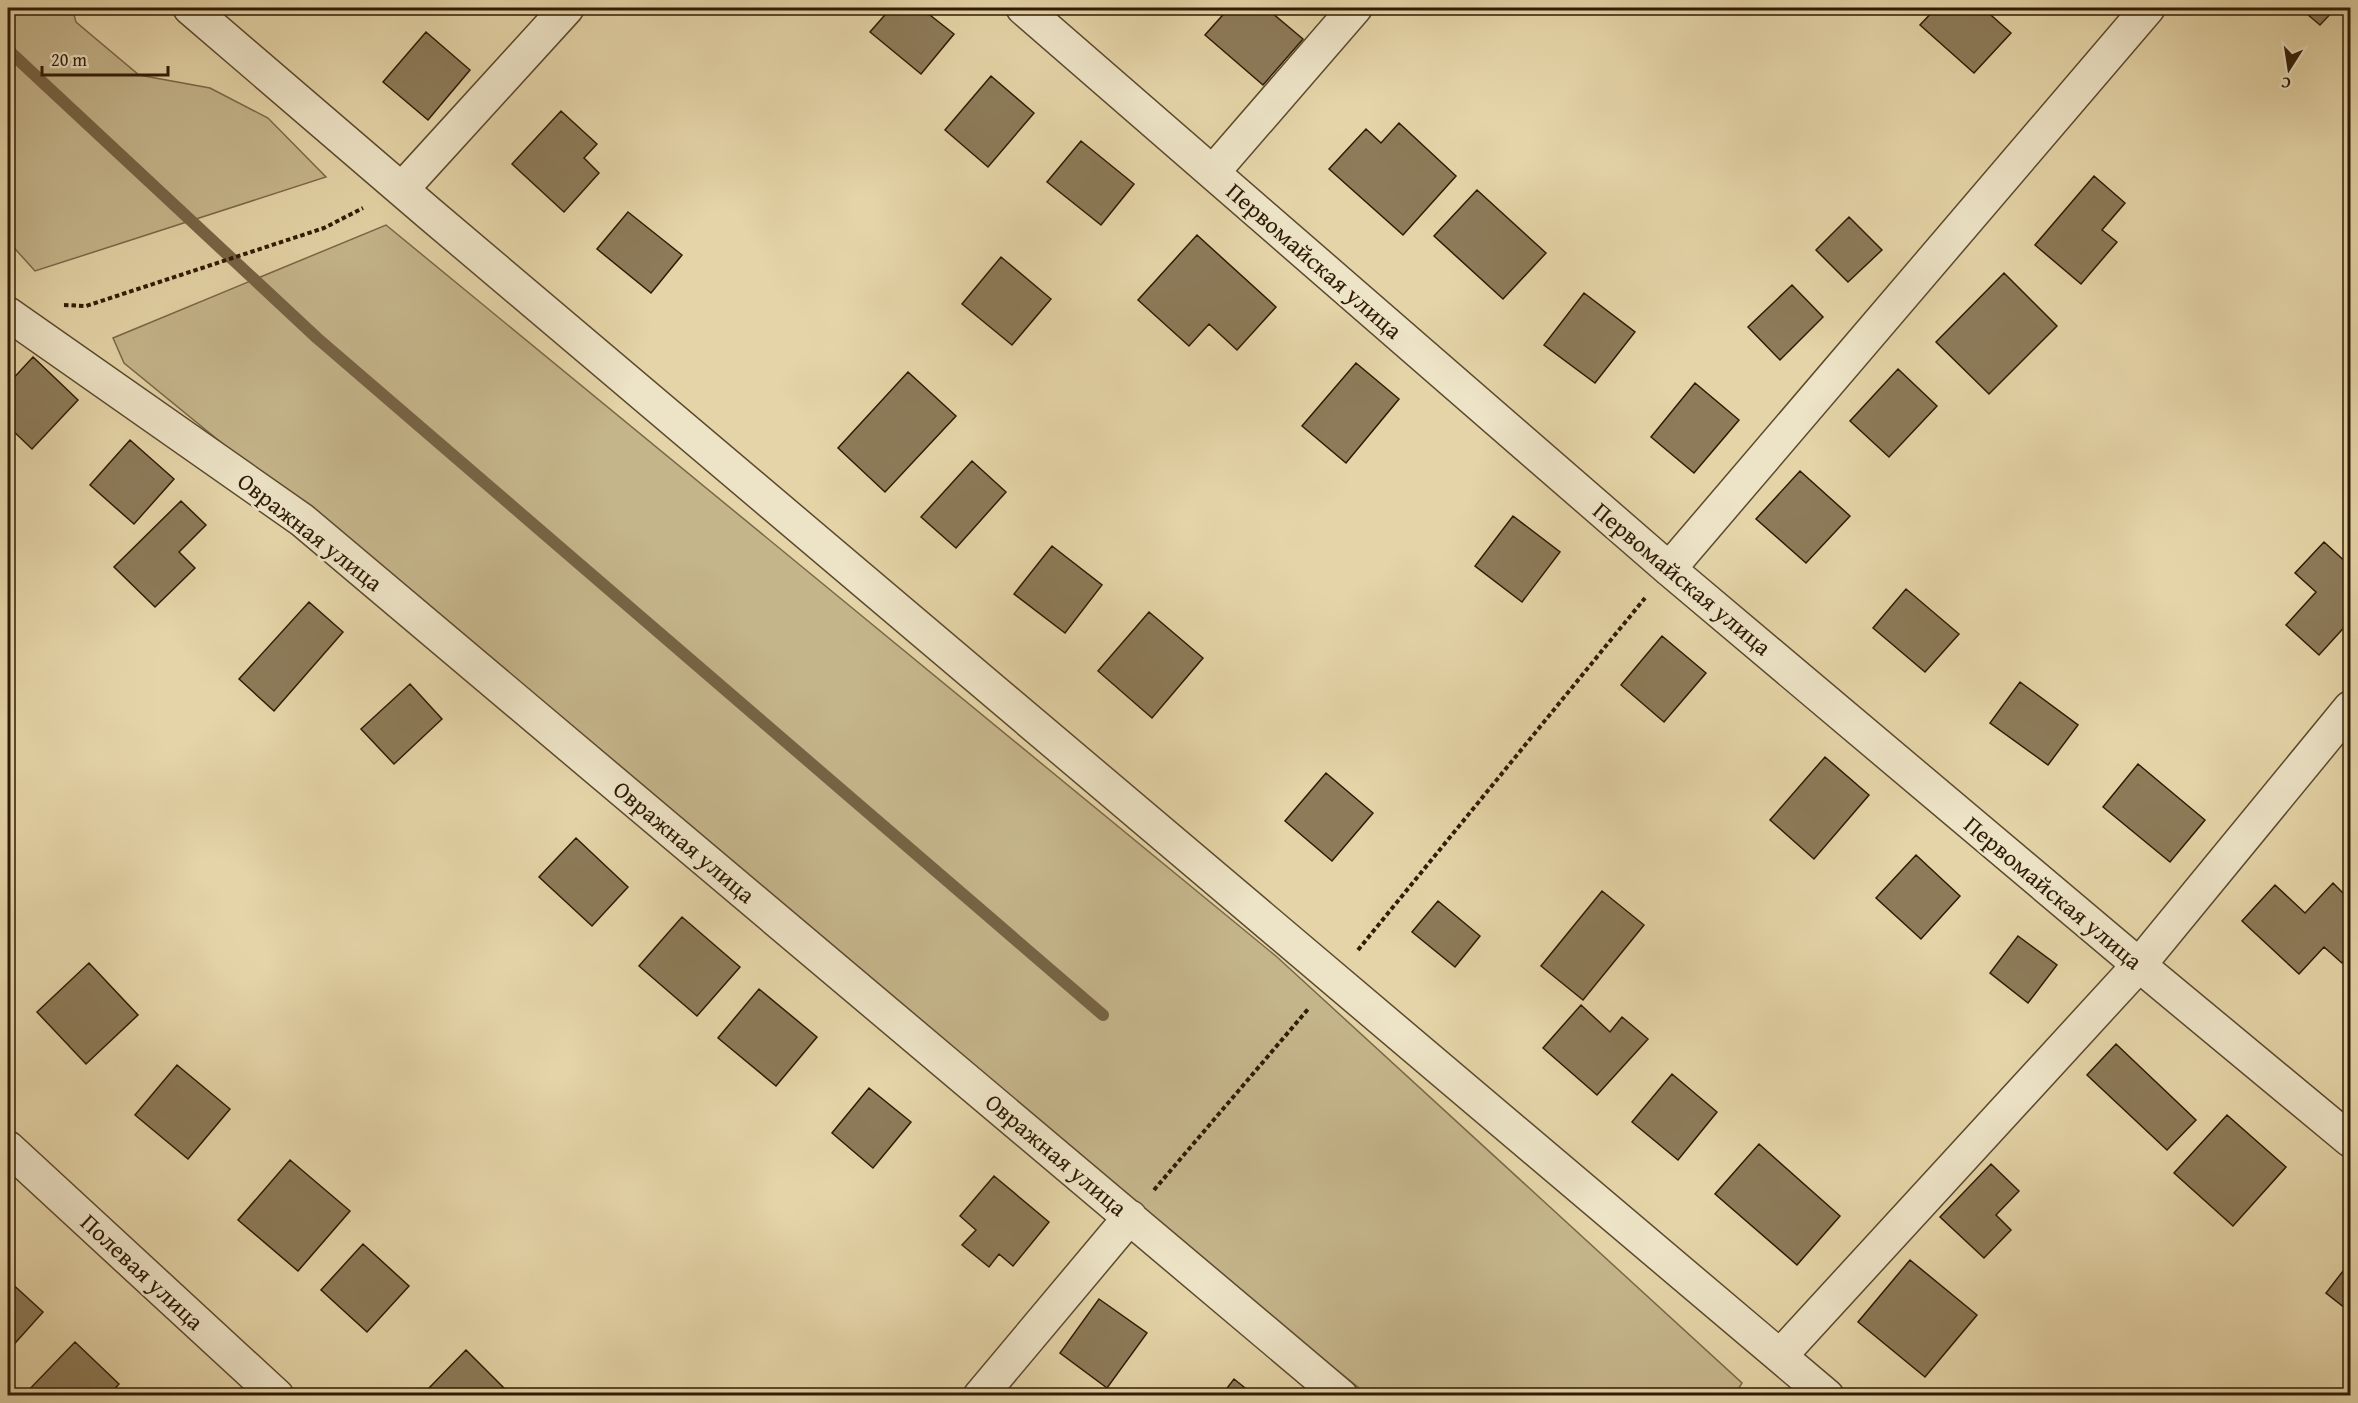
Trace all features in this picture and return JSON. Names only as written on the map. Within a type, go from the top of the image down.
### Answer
[{"type":"street","points":[[190,8],[1827,1395]]},
{"type":"street","points":[[402,189],[567,8]]},
{"type":"street","name":"Первомайская улица","points":[[1023,8],[1669,569],[2350,1140]]},
{"type":"street","points":[[1212,172],[1355,8]]},
{"type":"street","points":[[1669,569],[2148,8]]},
{"type":"street","name":"Овражная улица","points":[[8,314],[302,519],[1341,1395]]},
{"type":"street","points":[[1780,1356],[2139,965],[2350,708]]},
{"type":"street","name":"Полевая улица","points":[[8,1148],[277,1395]]},
{"type":"street","points":[[980,1395],[1130,1217]]},
{"type":"path","points":[[63,305],[86,306],[324,228],[402,189]]},
{"type":"path","points":[[1130,1217],[1334,979],[1669,569]]},
{"type":"shaded area","points":[[8,8],[72,8],[76,22],[139,75],[210,88],[268,118],[326,177],[35,271],[8,241]]},
{"type":"shaded area","points":[[386,225],[1277,957],[1742,1383],[1735,1395],[1368,1395],[1154,1225],[262,476],[124,363],[113,338]]},
{"type":"building","points":[[891,8],[921,8],[954,34],[921,74],[870,32]]},
{"type":"building","points":[[1229,8],[1266,8],[1303,39],[1263,85],[1205,35]]},
{"type":"building","points":[[1936,8],[1983,8],[2011,33],[1974,73],[1920,25]]},
{"type":"building","points":[[2300,8],[2336,8],[2320,25]]},
{"type":"building","points":[[426,32],[470,70],[428,120],[383,82]]},
{"type":"building","points":[[991,76],[1034,113],[988,167],[945,130]]},
{"type":"building","points":[[561,111],[597,144],[584,158],[599,173],[564,212],[512,164]]},
{"type":"building","points":[[1399,123],[1456,176],[1403,235],[1329,169],[1366,129],[1381,143]]},
{"type":"building","points":[[1081,141],[1134,184],[1101,225],[1047,182]]},
{"type":"building","points":[[2094,176],[2125,203],[2102,230],[2117,242],[2081,284],[2035,245]]},
{"type":"building","points":[[1477,190],[1546,253],[1503,299],[1434,236]]},
{"type":"building","points":[[628,212],[682,255],[651,293],[597,249]]},
{"type":"building","points":[[1849,217],[1882,250],[1848,282],[1816,250]]},
{"type":"building","points":[[1197,235],[1276,307],[1237,350],[1209,324],[1189,346],[1138,300]]},
{"type":"building","points":[[1001,257],[1051,299],[1012,345],[962,304]]},
{"type":"building","points":[[2004,273],[2057,326],[1989,394],[1936,342]]},
{"type":"building","points":[[1792,285],[1823,317],[1780,360],[1748,327]]},
{"type":"building","points":[[1584,293],[1635,332],[1595,383],[1544,345]]},
{"type":"building","points":[[33,357],[78,400],[32,449],[8,426],[8,384]]},
{"type":"building","points":[[1356,363],[1399,399],[1346,463],[1302,426]]},
{"type":"building","points":[[1898,369],[1937,406],[1889,457],[1850,421]]},
{"type":"building","points":[[908,372],[956,416],[885,492],[838,448]]},
{"type":"building","points":[[1695,383],[1739,420],[1694,473],[1651,437]]},
{"type":"building","points":[[130,440],[174,479],[134,524],[90,485]]},
{"type":"building","points":[[972,461],[1006,492],[956,548],[921,517]]},
{"type":"building","points":[[1800,471],[1850,516],[1806,563],[1756,519]]},
{"type":"building","points":[[181,501],[206,525],[179,552],[195,568],[155,607],[114,567]]},
{"type":"building","points":[[1513,516],[1560,552],[1522,602],[1475,566]]},
{"type":"building","points":[[2324,542],[2350,566],[2350,621],[2319,655],[2286,625],[2316,592],[2295,573]]},
{"type":"building","points":[[1052,546],[1102,585],[1065,633],[1014,594]]},
{"type":"building","points":[[1906,589],[1959,634],[1925,672],[1873,628]]},
{"type":"building","points":[[309,602],[343,632],[274,711],[239,679]]},
{"type":"building","points":[[1149,612],[1203,658],[1152,718],[1098,671]]},
{"type":"building","points":[[1662,636],[1706,673],[1664,722],[1621,685]]},
{"type":"building","points":[[2020,682],[2078,725],[2048,765],[1990,723]]},
{"type":"building","points":[[410,684],[442,719],[394,764],[361,729]]},
{"type":"building","points":[[1825,757],[1869,795],[1814,859],[1770,820]]},
{"type":"building","points":[[2138,764],[2205,820],[2170,862],[2103,807]]},
{"type":"building","points":[[1326,773],[1373,813],[1332,861],[1285,821]]},
{"type":"building","points":[[576,838],[628,887],[592,926],[539,877]]},
{"type":"building","points":[[1916,855],[1960,896],[1921,939],[1876,898]]},
{"type":"building","points":[[2333,883],[2350,900],[2350,954],[2342,963],[2324,947],[2299,974],[2242,921],[2275,885],[2305,913]]},
{"type":"building","points":[[1602,891],[1644,925],[1583,1000],[1541,966]]},
{"type":"building","points":[[1438,901],[1480,936],[1455,967],[1412,932]]},
{"type":"building","points":[[682,917],[740,967],[697,1016],[639,966]]},
{"type":"building","points":[[2018,936],[2057,965],[2028,1003],[1990,973]]},
{"type":"building","points":[[89,963],[138,1015],[86,1064],[37,1012]]},
{"type":"building","points":[[759,989],[817,1037],[776,1086],[718,1038]]},
{"type":"building","points":[[1581,1005],[1610,1032],[1622,1017],[1648,1039],[1597,1095],[1543,1048]]},
{"type":"building","points":[[2116,1044],[2196,1120],[2167,1150],[2087,1075]]},
{"type":"building","points":[[177,1065],[230,1109],[188,1159],[135,1115]]},
{"type":"building","points":[[1672,1074],[1717,1112],[1678,1160],[1632,1122]]},
{"type":"building","points":[[869,1088],[911,1122],[873,1168],[832,1133]]},
{"type":"building","points":[[2227,1115],[2286,1167],[2233,1226],[2174,1173]]},
{"type":"building","points":[[1759,1144],[1840,1216],[1797,1265],[1715,1194]]},
{"type":"building","points":[[290,1160],[350,1211],[298,1271],[238,1220]]},
{"type":"building","points":[[1991,1164],[2019,1191],[1996,1215],[2011,1230],[1984,1258],[1940,1217]]},
{"type":"building","points":[[994,1176],[1049,1222],[1013,1266],[999,1254],[989,1267],[962,1245],[976,1230],[960,1216]]},
{"type":"building","points":[[363,1244],[409,1286],[367,1332],[321,1290]]},
{"type":"building","points":[[1910,1260],[1977,1315],[1925,1377],[1858,1322]]},
{"type":"building","points":[[2350,1262],[2350,1312],[2326,1293]]},
{"type":"building","points":[[8,1280],[43,1312],[8,1351]]},
{"type":"building","points":[[1099,1299],[1147,1333],[1107,1388],[1060,1353]]},
{"type":"building","points":[[75,1342],[119,1384],[108,1396],[23,1396]]},
{"type":"building","points":[[466,1350],[512,1396],[436,1396],[429,1388]]},
{"type":"building","points":[[1234,1379],[1255,1396],[1221,1396]]},
{"type":"waterway","points":[[8,50],[317,338],[1103,1015]]}]
